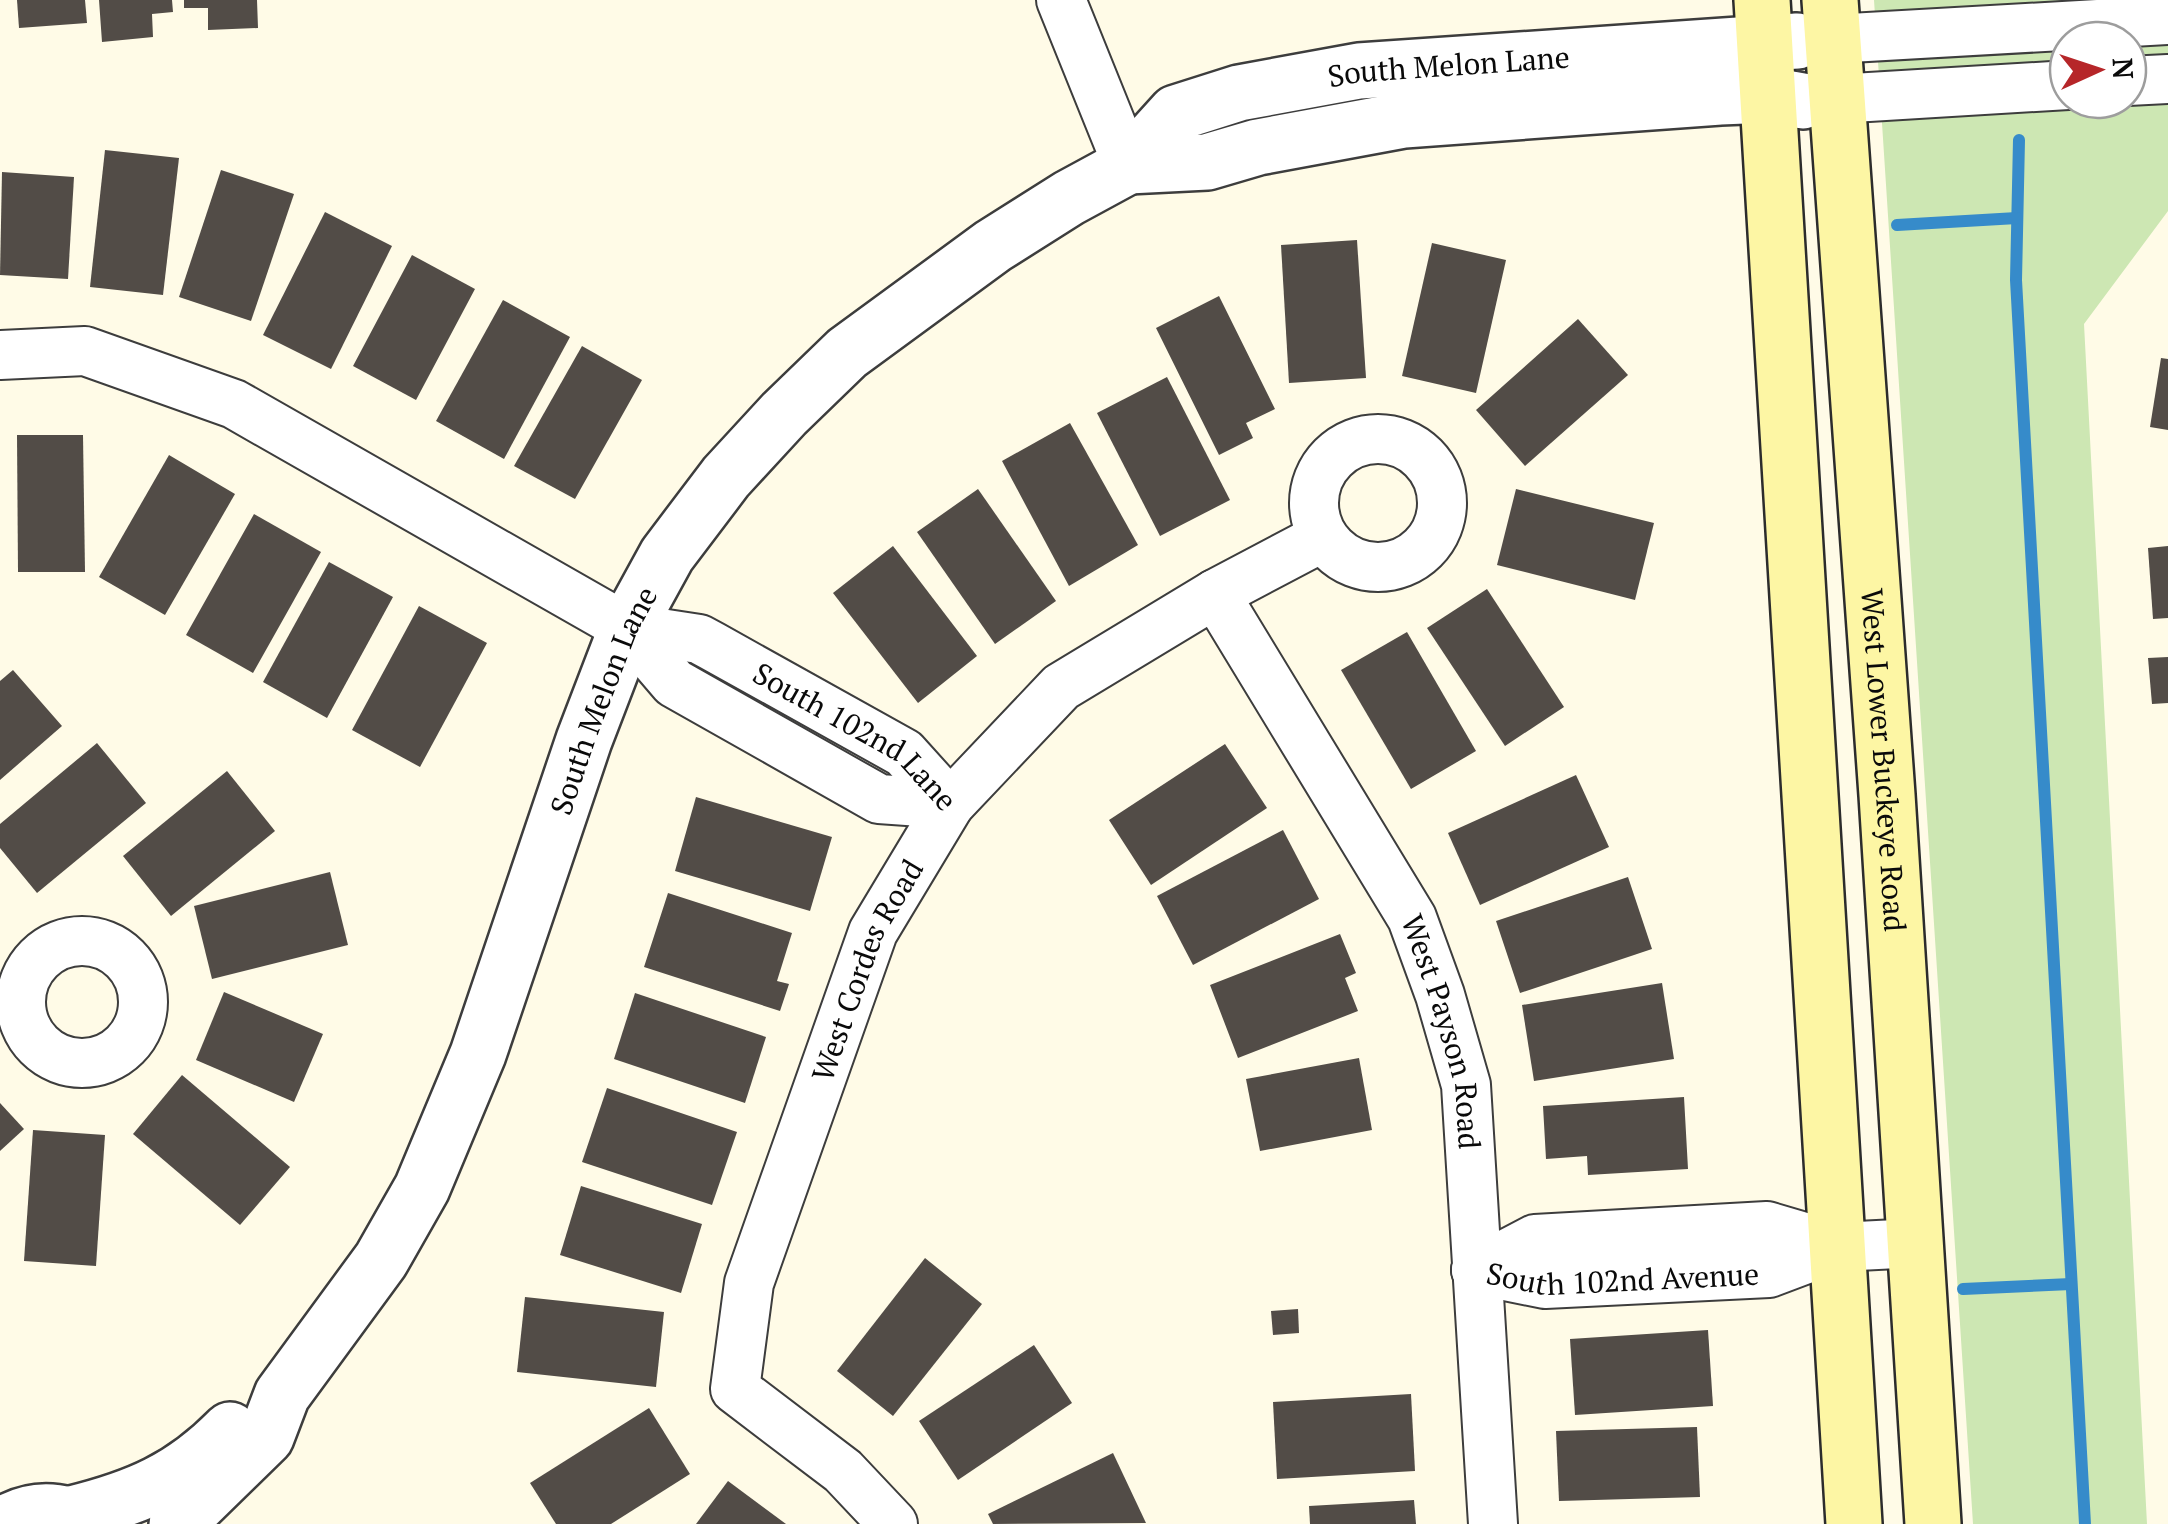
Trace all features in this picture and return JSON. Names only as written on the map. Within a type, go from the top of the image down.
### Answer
[{"type":"main road","name":"West Lower Buckeye Road","points":[[1799,52],[1917,1243],[1932,1524]]},
{"type":"main road","points":[[1799,52],[1838,1247],[1854,1524]]},
{"type":"street","points":[[1061,0],[1128,166]]},
{"type":"street","points":[[1799,52],[2168,20]]},
{"type":"street","points":[[1799,52],[2048,83]]},
{"type":"street","name":"South Melon Lane","points":[[177,1524],[266,1438],[282,1395],[381,1260],[422,1188],[478,1054],[626,628],[666,555],[726,478],[847,353],[993,246],[1128,166],[1208,162],[1258,147],[1799,52]]},
{"type":"street","name":"South 102nd Lane","points":[[0,355],[85,350],[234,404],[626,628],[674,683],[879,799],[950,804]]},
{"type":"street","name":"West Cordes Road","points":[[893,1524],[843,1472],[735,1389],[749,1283],[874,932],[950,804],[1061,687],[1215,594],[1323,536]]},
{"type":"street","name":"West Payson Road","points":[[1215,594],[1412,918],[1440,996],[1466,1084],[1492,1524]]},
{"type":"street","name":"South 102nd Avenue","points":[[1476,1270],[1545,1284],[1770,1274],[1838,1247],[1917,1243]]},
{"type":"street","name":"South Melon Lane","points":[[42,1511],[130,1500],[211,1448],[236,1423],[282,1395]]},
{"type":"green space","points":[[1874,0],[2168,0],[2168,211],[2084,324],[2147,1524],[1973,1524]]},
{"type":"building","points":[[17,0],[85,0],[87,23],[19,28]]},
{"type":"building","points":[[99,0],[172,0],[173,12],[152,14],[153,37],[102,42]]},
{"type":"building","points":[[184,0],[257,0],[258,28],[208,30],[208,8],[184,8]]},
{"type":"building","points":[[105,150],[179,158],[163,295],[90,287]]},
{"type":"building","points":[[221,170],[294,194],[251,321],[179,297]]},
{"type":"building","points":[[2,172],[74,177],[68,279],[0,275]]},
{"type":"building","points":[[325,212],[392,246],[331,369],[263,335]]},
{"type":"building","points":[[1357,240],[1366,378],[1289,383],[1281,245]]},
{"type":"building","points":[[1432,243],[1506,260],[1476,393],[1402,376]]},
{"type":"building","points":[[412,255],[475,289],[416,400],[353,366]]},
{"type":"building","points":[[1219,296],[1275,409],[1246,423],[1253,438],[1219,455],[1156,328]]},
{"type":"building","points":[[503,300],[570,337],[504,459],[436,421]]},
{"type":"building","points":[[1578,319],[1628,375],[1525,466],[1476,410]]},
{"type":"building","points":[[582,346],[642,380],[575,499],[514,466]]},
{"type":"building","points":[[2161,358],[2168,359],[2168,430],[2150,427]]},
{"type":"building","points":[[1167,377],[1230,500],[1160,536],[1097,413]]},
{"type":"building","points":[[1070,423],[1138,545],[1069,586],[1002,461]]},
{"type":"building","points":[[17,435],[83,435],[85,572],[18,572]]},
{"type":"building","points":[[169,455],[235,494],[165,615],[99,577]]},
{"type":"building","points":[[978,489],[1056,601],[995,644],[917,532]]},
{"type":"building","points":[[1516,489],[1654,523],[1635,600],[1497,565]]},
{"type":"building","points":[[254,514],[321,552],[253,673],[186,635]]},
{"type":"building","points":[[893,546],[977,656],[918,703],[833,593]]},
{"type":"building","points":[[2168,546],[2168,618],[2153,619],[2148,548]]},
{"type":"building","points":[[329,562],[393,597],[327,718],[263,682]]},
{"type":"building","points":[[1487,589],[1564,707],[1505,746],[1427,628]]},
{"type":"building","points":[[419,606],[487,643],[420,767],[352,730]]},
{"type":"building","points":[[1407,632],[1476,751],[1411,789],[1341,670]]},
{"type":"building","points":[[2168,657],[2168,703],[2152,704],[2148,658]]},
{"type":"building","points":[[13,670],[62,726],[0,780],[0,681]]},
{"type":"building","points":[[97,743],[146,803],[37,893],[0,848],[0,824]]},
{"type":"building","points":[[1225,744],[1267,808],[1151,885],[1109,820]]},
{"type":"building","points":[[227,771],[275,831],[171,916],[123,856]]},
{"type":"building","points":[[1576,775],[1609,847],[1480,905],[1448,833]]},
{"type":"building","points":[[696,797],[832,837],[810,911],[675,871]]},
{"type":"building","points":[[1283,830],[1319,899],[1193,965],[1157,896]]},
{"type":"building","points":[[330,872],[348,945],[212,979],[194,906]]},
{"type":"building","points":[[1628,877],[1652,949],[1520,993],[1496,921]]},
{"type":"building","points":[[668,893],[792,933],[777,981],[789,984],[780,1011],[644,967]]},
{"type":"building","points":[[1340,934],[1356,973],[1345,978],[1358,1011],[1238,1058],[1210,985]]},
{"type":"building","points":[[1662,983],[1674,1059],[1534,1081],[1522,1005]]},
{"type":"building","points":[[224,992],[323,1034],[294,1102],[196,1060]]},
{"type":"building","points":[[635,993],[766,1037],[745,1103],[614,1059]]},
{"type":"building","points":[[1359,1058],[1372,1130],[1260,1151],[1246,1079]]},
{"type":"building","points":[[182,1075],[290,1167],[240,1225],[133,1134]]},
{"type":"building","points":[[607,1088],[737,1132],[712,1205],[582,1162]]},
{"type":"building","points":[[1684,1097],[1688,1169],[1588,1175],[1587,1156],[1546,1159],[1543,1106]]},
{"type":"building","points":[[0,1103],[24,1129],[0,1151]]},
{"type":"building","points":[[33,1130],[105,1135],[96,1266],[24,1261]]},
{"type":"building","points":[[581,1186],[702,1224],[681,1293],[560,1255]]},
{"type":"building","points":[[925,1258],[982,1304],[893,1416],[837,1371]]},
{"type":"building","points":[[525,1297],[664,1312],[656,1387],[517,1372]]},
{"type":"building","points":[[1298,1309],[1299,1333],[1273,1335],[1271,1311]]},
{"type":"building","points":[[1708,1330],[1713,1406],[1575,1415],[1570,1339]]},
{"type":"building","points":[[1034,1345],[1072,1403],[958,1480],[919,1421]]},
{"type":"building","points":[[1411,1394],[1415,1471],[1277,1479],[1273,1402]]},
{"type":"building","points":[[649,1408],[690,1474],[611,1524],[556,1524],[530,1483]]},
{"type":"building","points":[[1697,1427],[1700,1497],[1559,1501],[1556,1431]]},
{"type":"building","points":[[1113,1453],[1146,1523],[993,1524],[988,1514]]},
{"type":"building","points":[[728,1481],[786,1524],[696,1524]]},
{"type":"building","points":[[1414,1500],[1416,1524],[1310,1524],[1309,1506]]},
{"type":"waterway","points":[[2019,140],[2016,280],[2085,1524]]},
{"type":"waterway","points":[[1897,225],[2017,218]]},
{"type":"waterway","points":[[1963,1289],[2071,1284]]}]
